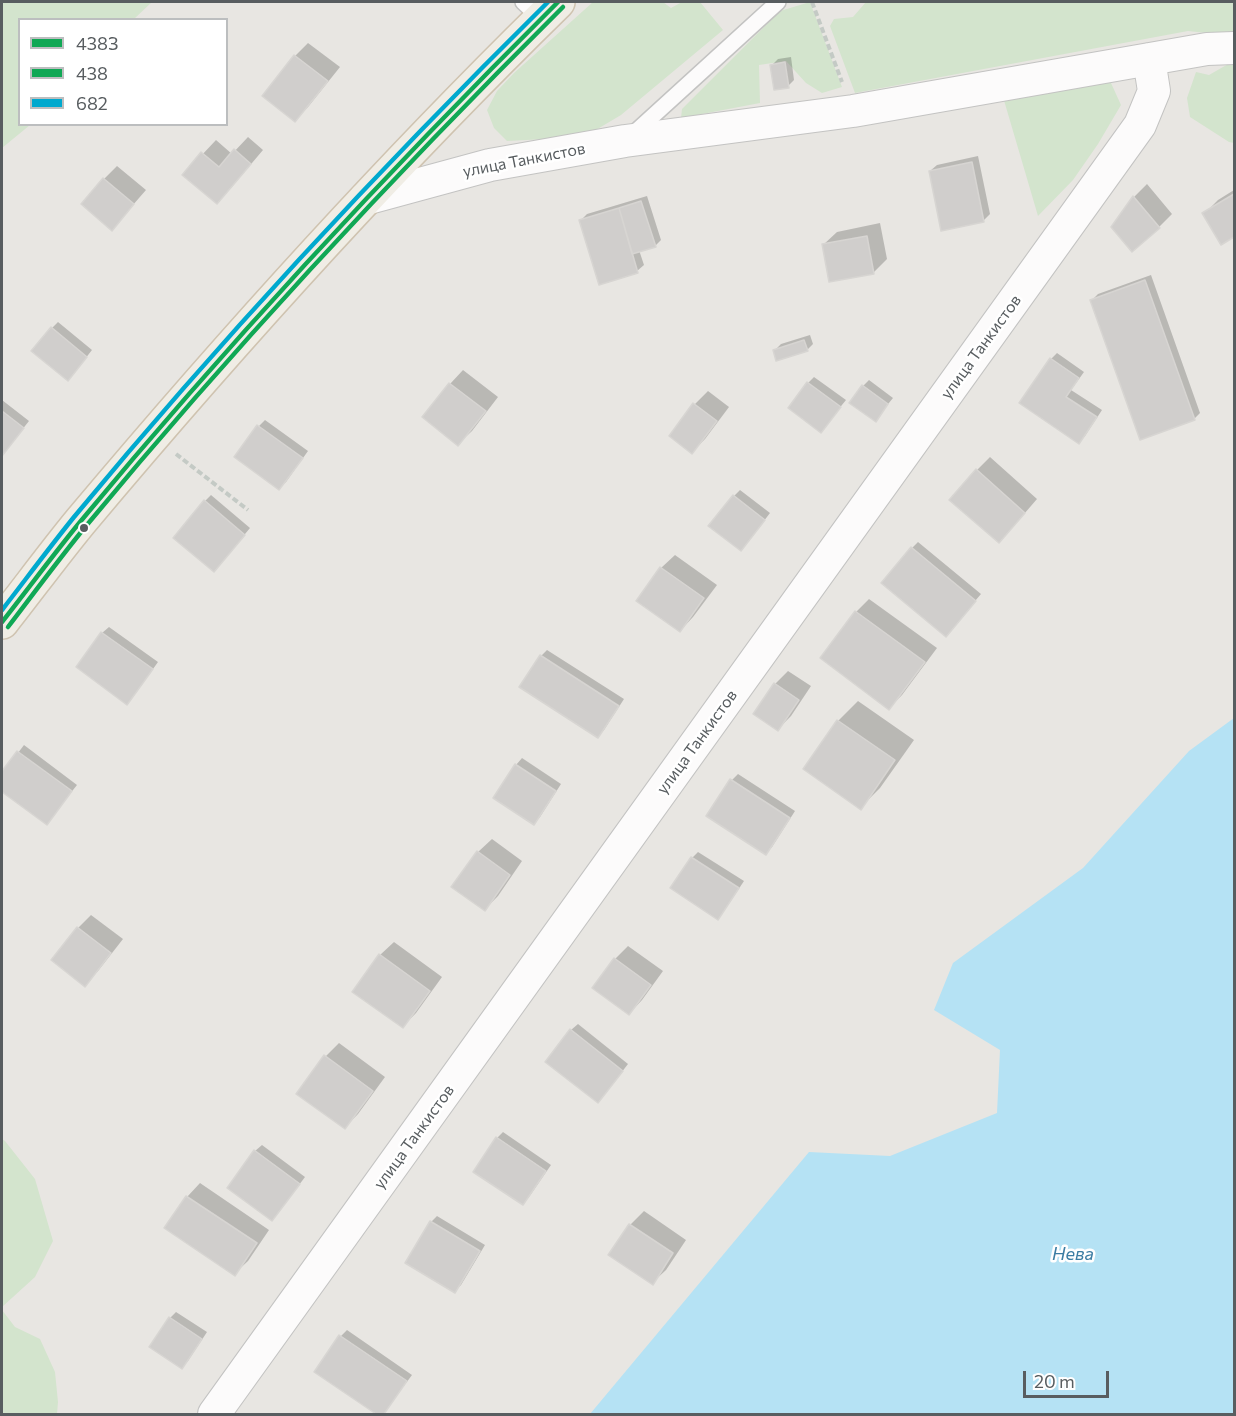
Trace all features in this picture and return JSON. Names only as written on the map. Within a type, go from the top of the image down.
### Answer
[{"type":"main road","points":[[2,622],[80,524],[240,337],[541,7]]},
{"type":"street","name":"улица Танкистов","points":[[365,199],[490,165],[626,141],[853,111],[1207,49],[1234,48]]},
{"type":"street","name":"улица Танкистов","points":[[214,1414],[1140,125],[1154,91],[1149,60]]},
{"type":"lane","points":[[626,141],[778,2]]},
{"type":"path","points":[[812,2],[853,111]]},
{"type":"path","points":[[154,437],[248,510]]},
{"type":"green space","points":[[2,2],[152,2],[135,18],[18,18],[18,126],[29,126],[2,148]]},
{"type":"green space","points":[[593,2],[663,2],[671,8],[682,2],[700,2],[723,30],[621,115],[584,137],[507,141],[494,128],[487,110],[497,91]]},
{"type":"green space","points":[[810,2],[842,87],[822,93],[806,83],[786,61],[759,65],[760,103],[681,118],[682,109],[780,11]]},
{"type":"green space","points":[[866,2],[1234,2],[1234,36],[1188,31],[855,93],[830,26],[834,19],[853,17]]},
{"type":"green space","points":[[1234,63],[1234,143],[1190,117],[1187,98],[1196,72],[1209,75]]},
{"type":"green space","points":[[1086,78],[1111,83],[1121,105],[1073,180],[1038,216],[1003,97]]},
{"type":"green space","points":[[2,1139],[35,1179],[53,1241],[35,1277],[2,1307]]},
{"type":"green space","points":[[2,1310],[15,1327],[40,1339],[55,1372],[57,1414],[2,1414]]},
{"type":"water","name":"Нева","points":[[1234,718],[1234,1414],[590,1414],[809,1152],[890,1156],[997,1113],[1000,1050],[934,1010],[953,963],[1083,868],[1189,751]]},
{"type":"building","points":[[294,55],[328,81],[295,122],[262,96]]},
{"type":"building","points":[[785,62],[789,88],[774,90],[770,65]]},
{"type":"building","points":[[234,149],[251,164],[217,204],[182,175],[201,152],[219,167]]},
{"type":"building","points":[[972,162],[984,222],[941,231],[929,171]]},
{"type":"building","points":[[103,178],[134,204],[112,231],[81,204]]},
{"type":"building","points":[[1234,194],[1234,237],[1221,245],[1202,213]]},
{"type":"building","points":[[1133,196],[1160,228],[1132,252],[1111,227]]},
{"type":"building","points":[[641,201],[656,247],[632,254],[619,208]]},
{"type":"building","points":[[619,208],[638,273],[599,285],[579,220]]},
{"type":"building","points":[[867,236],[874,274],[829,282],[822,244]]},
{"type":"building","points":[[1145,280],[1195,420],[1140,440],[1090,300]]},
{"type":"building","points":[[51,327],[87,357],[68,381],[31,351]]},
{"type":"building","points":[[804,340],[808,351],[776,361],[773,350]]},
{"type":"building","points":[[1050,358],[1079,378],[1066,397],[1097,417],[1079,444],[1019,403]]},
{"type":"building","points":[[807,382],[841,407],[821,433],[788,408]]},
{"type":"building","points":[[449,383],[486,411],[458,446],[422,417]]},
{"type":"building","points":[[862,385],[888,404],[876,422],[849,403]]},
{"type":"building","points":[[693,403],[717,421],[692,454],[669,436]]},
{"type":"building","points":[[2,411],[24,428],[2,456]]},
{"type":"building","points":[[257,425],[303,458],[279,490],[234,457]]},
{"type":"building","points":[[976,469],[1025,513],[999,543],[949,500]]},
{"type":"building","points":[[733,495],[765,520],[741,551],[708,526]]},
{"type":"building","points":[[204,500],[245,535],[214,572],[173,538]]},
{"type":"building","points":[[911,547],[976,601],[946,637],[881,583]]},
{"type":"building","points":[[660,567],[704,598],[680,632],[636,601]]},
{"type":"building","points":[[855,611],[925,662],[889,710],[820,658]]},
{"type":"building","points":[[101,632],[153,669],[127,705],[76,667]]},
{"type":"building","points":[[540,655],[619,706],[598,738],[519,687]]},
{"type":"building","points":[[774,683],[799,700],[778,731],[753,714]]},
{"type":"building","points":[[837,720],[895,760],[861,810],[803,769]]},
{"type":"building","points":[[17,751],[72,791],[47,825],[2,792],[2,771]]},
{"type":"building","points":[[515,764],[556,791],[534,825],[493,798]]},
{"type":"building","points":[[730,779],[790,818],[766,855],[706,816]]},
{"type":"building","points":[[477,851],[510,875],[485,911],[451,887]]},
{"type":"building","points":[[691,857],[739,888],[718,920],[670,888]]},
{"type":"building","points":[[77,927],[111,953],[85,987],[51,960]]},
{"type":"building","points":[[379,954],[430,991],[403,1028],[352,992]]},
{"type":"building","points":[[614,958],[651,985],[629,1015],[592,988]]},
{"type":"building","points":[[570,1029],[623,1071],[598,1103],[545,1062]]},
{"type":"building","points":[[324,1055],[373,1091],[345,1129],[296,1094]]},
{"type":"building","points":[[496,1137],[546,1171],[523,1205],[473,1172]]},
{"type":"building","points":[[254,1150],[300,1184],[272,1221],[227,1188]]},
{"type":"building","points":[[186,1196],[257,1243],[235,1276],[164,1228]]},
{"type":"building","points":[[430,1221],[480,1251],[455,1293],[405,1263]]},
{"type":"building","points":[[629,1224],[673,1253],[653,1285],[608,1255]]},
{"type":"building","points":[[169,1317],[202,1339],[182,1369],[149,1347]]},
{"type":"building","points":[[339,1335],[407,1381],[384,1414],[376,1414],[314,1372]]},
{"type":"transit line","name":"682","points":[[2,610],[74,517],[246,318],[425,126],[548,2]]},
{"type":"transit line","name":"438З","points":[[2,622],[80,522],[253,322],[373,192],[558,2]]},
{"type":"transit line","name":"438","points":[[8,627],[86,526],[259,326],[378,196],[563,7]]}]
